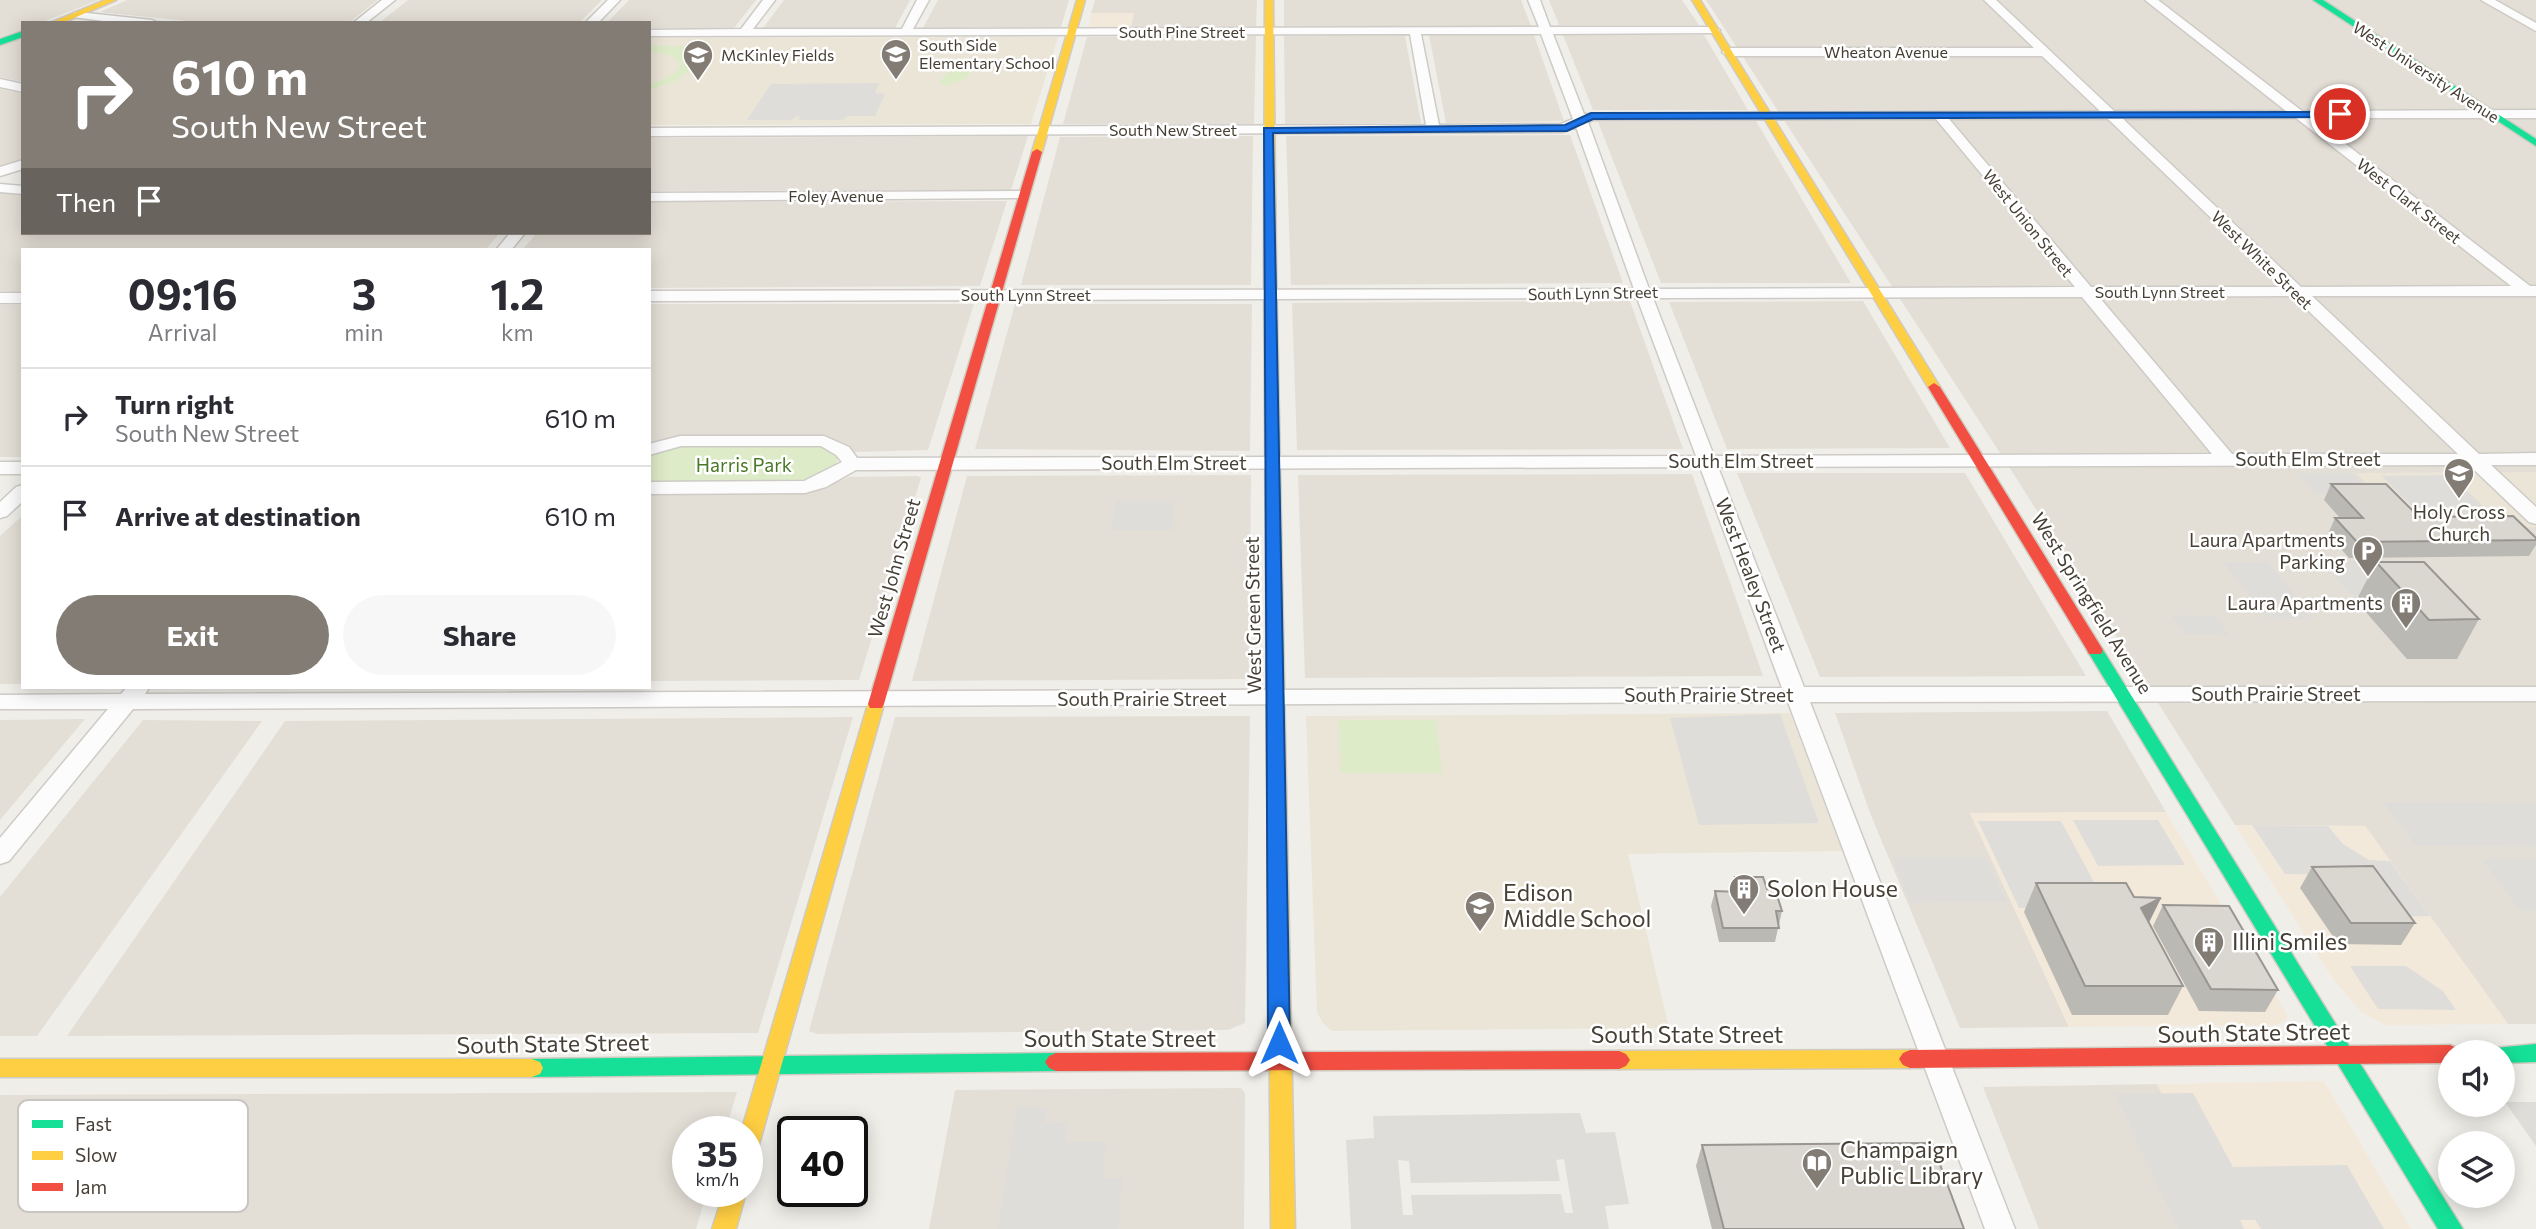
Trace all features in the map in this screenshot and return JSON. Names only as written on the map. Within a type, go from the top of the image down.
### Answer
[{"type":"street","points":[[60,21],[112,0]]},
{"type":"street","points":[[362,21],[389,0]]},
{"type":"street","points":[[593,21],[614,0]]},
{"type":"street","points":[[744,33],[769,0]]},
{"type":"street","points":[[906,32],[923,0]]},
{"type":"street","name":"West John Street","points":[[756,1116],[1081,0]]},
{"type":"street","name":"West Green Street","points":[[1269,0],[1268,130],[1283,1229]]},
{"type":"street","name":"West Healey Street","points":[[1534,0],[2000,1229]]},
{"type":"street","name":"West Springfield Avenue","points":[[1696,0],[2451,1229]]},
{"type":"street","name":"West White Street","points":[[1990,0],[2536,518]]},
{"type":"street","name":"West Clark Street","points":[[2151,0],[2533,294]]},
{"type":"street","name":"West University Avenue","points":[[2317,0],[2536,144]]},
{"type":"street","points":[[2487,0],[2536,28]]},
{"type":"street","points":[[77,15],[133,21]]},
{"type":"street","name":"South Pine Street","points":[[651,33],[1714,30]]},
{"type":"street","points":[[1415,31],[1433,129]]},
{"type":"street","points":[[0,42],[21,35]]},
{"type":"street","name":"Wheaton Avenue","points":[[1728,52],[2044,52]]},
{"type":"street","points":[[0,83],[21,88]]},
{"type":"street","name":"South New Street","points":[[651,132],[1567,128],[1591,116],[2536,114]]},
{"type":"street","name":"West Union Street","points":[[1939,115],[2225,459]]},
{"type":"street","points":[[0,172],[21,165]]},
{"type":"street","points":[[0,188],[21,190]]},
{"type":"street","name":"Foley Avenue","points":[[651,197],[1023,195]]},
{"type":"street","name":"South Lynn Street","points":[[651,296],[1644,292],[2533,294]]},
{"type":"street","points":[[0,298],[21,298]]},
{"type":"street","points":[[651,449],[680,441],[824,442],[843,451],[852,464],[819,483],[805,487],[651,488]]},
{"type":"street","name":"South Elm Street","points":[[852,464],[2536,458]]},
{"type":"street","points":[[0,468],[21,468]]},
{"type":"street","points":[[0,512],[21,493]]},
{"type":"street","name":"South Prairie Street","points":[[0,702],[132,695],[1275,699],[1582,695],[2536,694]]},
{"type":"street","points":[[0,855],[132,695]]},
{"type":"street","points":[[2515,1054],[2536,1053]]},
{"type":"street","name":"South State Street","points":[[0,1068],[517,1068],[1279,1060],[2438,1054]]},
{"type":"street","points":[[724,1229],[731,1207]]},
{"type":"shaded area","points":[[0,0],[99,0],[45,21],[21,21],[21,30],[0,37]]},
{"type":"shaded area","points":[[127,0],[378,0],[351,21],[188,21],[100,12]]},
{"type":"shaded area","points":[[408,0],[602,0],[581,21],[382,21]]},
{"type":"shaded area","points":[[629,0],[756,0],[734,28],[651,28],[651,21],[609,21]]},
{"type":"shaded area","points":[[784,0],[910,0],[895,28],[763,28]]},
{"type":"shaded area","points":[[938,0],[1069,0],[1061,27],[923,28]]},
{"type":"shaded area","points":[[1095,0],[1257,0],[1256,26],[1131,27],[1133,13],[1091,13]]},
{"type":"shaded area","points":[[1284,0],[1521,0],[1531,26],[1284,26]]},
{"type":"shaded area","points":[[1549,0],[1682,0],[1699,25],[1559,25]]},
{"type":"shaded area","points":[[1706,0],[2536,0],[2536,1024],[2508,1024],[2365,826],[2235,825],[2013,473]]},
{"type":"shaded area","points":[[1091,13],[1134,13],[1131,27],[1089,27]]},
{"type":"shaded area","points":[[1429,35],[1534,35],[1564,121],[1446,123]]},
{"type":"shaded area","points":[[1563,35],[1704,35],[1748,110],[1593,110]]},
{"type":"shaded area","points":[[1256,36],[1254,124],[1063,124],[1087,37]]},
{"type":"shaded area","points":[[1284,36],[1405,36],[1421,123],[1285,124]]},
{"type":"shaded area","name":"South Side Elementary School","points":[[1058,37],[1031,124],[651,125],[651,38]]},
{"type":"shaded area","points":[[21,40],[21,82],[0,77],[0,46]]},
{"type":"shaded area","points":[[879,83],[875,93],[885,94],[875,116],[847,116],[843,120],[798,120],[800,117],[797,116],[792,120],[747,120],[771,84]]},
{"type":"shaded area","points":[[0,89],[21,94],[21,160],[0,167]]},
{"type":"shaded area","points":[[1756,121],[1851,283],[1661,283],[1598,122]]},
{"type":"shaded area","points":[[1570,135],[1623,283],[1291,285],[1286,136]]},
{"type":"shaded area","points":[[1028,136],[1011,190],[651,191],[651,138]]},
{"type":"shaded area","points":[[1253,136],[1251,285],[1021,285],[1060,137]]},
{"type":"shaded area","points":[[0,193],[21,195],[21,235],[498,235],[487,248],[21,248],[21,292],[0,291]]},
{"type":"shaded area","points":[[1007,201],[980,286],[651,288],[651,248],[524,248],[535,235],[651,235],[651,202]]},
{"type":"shaded area","points":[[1630,301],[1683,449],[1297,450],[1292,303]]},
{"type":"shaded area","points":[[1863,301],[1950,448],[1727,449],[1669,302]]},
{"type":"shaded area","points":[[651,304],[974,304],[928,450],[855,452],[828,438],[651,446]]},
{"type":"shaded area","points":[[1015,304],[1252,304],[1250,451],[975,449]]},
{"type":"shaded area","points":[[0,305],[21,305],[21,457],[0,457]]},
{"type":"shaded area","name":"Holy Cross Church","points":[[2536,472],[2536,527],[2407,527],[2356,473]]},
{"type":"shaded area","points":[[1737,473],[1965,473],[2086,676],[1820,677]]},
{"type":"shaded area","points":[[2297,473],[2351,473],[2370,493],[2315,493]]},
{"type":"shaded area","points":[[1692,474],[1763,676],[1305,678],[1298,475]]},
{"type":"shaded area","points":[[1251,475],[1249,679],[912,681],[967,476]]},
{"type":"shaded area","points":[[2450,475],[2501,523],[2429,524],[2382,476]]},
{"type":"shaded area","points":[[849,477],[921,478],[859,680],[651,681],[651,493],[824,487]]},
{"type":"shaded area","points":[[1115,501],[1174,501],[1172,530],[1112,530]]},
{"type":"shaded area","points":[[21,517],[21,684],[0,684],[0,536]]},
{"type":"shaded area","name":"Laura Apartments Parking","points":[[2321,561],[2384,561],[2416,595],[2351,595]]},
{"type":"shaded area","points":[[2223,562],[2268,562],[2314,619],[2267,619]]},
{"type":"shaded area","points":[[2172,615],[2216,616],[2229,635],[2184,634]]},
{"type":"shaded area","points":[[2107,711],[2166,812],[1970,813],[2069,1027],[1960,1028],[1870,813],[1835,713]]},
{"type":"shaded area","name":"Edison Middle School","points":[[1790,713],[1842,851],[1628,854],[1669,1028],[1332,1031],[1324,1024],[1317,1013],[1306,716]]},
{"type":"shaded area","points":[[1780,714],[1819,823],[1699,825],[1670,718]]},
{"type":"shaded area","points":[[1250,716],[1245,1023],[1228,1030],[817,1034],[809,1031],[895,717]]},
{"type":"shaded area","points":[[853,717],[758,1033],[67,1036],[285,721]]},
{"type":"shaded area","points":[[85,719],[0,820],[0,720]]},
{"type":"shaded area","points":[[143,720],[262,721],[37,1036],[0,1036],[0,897]]},
{"type":"shaded area","points":[[2383,802],[2536,803],[2536,847],[2416,846]]},
{"type":"shaded area","points":[[2166,812],[2288,1016],[2284,1022],[2277,1025],[2069,1027],[1970,813]]},
{"type":"shaded area","points":[[2073,820],[2158,820],[2185,865],[2098,866]]},
{"type":"shaded area","points":[[1978,821],[2061,821],[2108,908],[2019,908]]},
{"type":"shaded area","points":[[2235,825],[2365,826],[2508,1024],[2386,1025],[2361,1012],[2331,976]]},
{"type":"shaded area","points":[[2252,825],[2328,826],[2343,844],[2369,860],[2390,861],[2430,916],[2387,917],[2358,875],[2285,874]]},
{"type":"shaded area","points":[[1892,857],[1986,857],[2007,902],[1910,903]]},
{"type":"shaded area","points":[[2482,859],[2536,859],[2536,911],[2520,911]]},
{"type":"shaded area","points":[[2350,966],[2406,966],[2443,991],[2456,1010],[2378,1009]]},
{"type":"shaded area","points":[[2324,1081],[2411,1229],[2232,1229],[2157,1084]]},
{"type":"shaded area","points":[[2157,1084],[2232,1229],[2039,1229],[1983,1087]]},
{"type":"shaded area","points":[[1241,1088],[1245,1093],[1244,1229],[929,1229],[955,1090]]},
{"type":"shaded area","points":[[737,1092],[730,1116],[672,1116],[672,1207],[703,1207],[696,1229],[0,1229],[0,1095]]},
{"type":"shaded area","points":[[2193,1093],[2233,1167],[2347,1165],[2384,1229],[2261,1229],[2255,1220],[2240,1220],[2244,1229],[2178,1229],[2115,1094]]},
{"type":"shaded area","points":[[2515,1102],[2536,1102],[2536,1146],[2515,1116]]},
{"type":"shaded area","points":[[1017,1107],[1047,1108],[1045,1123],[1068,1122],[1066,1142],[1106,1142],[1103,1178],[1122,1178],[1119,1229],[998,1229]]},
{"type":"shaded area","points":[[1580,1113],[1586,1133],[1615,1132],[1629,1204],[1605,1206],[1609,1229],[1351,1229],[1346,1140],[1374,1138],[1373,1116]],"holes":[[[1564,1159],[1573,1213],[1565,1213],[1561,1194],[1411,1195],[1413,1215],[1403,1215],[1398,1160],[1409,1161],[1411,1183],[1560,1181],[1556,1160]]]},
{"type":"green space","points":[[651,46],[694,46],[689,53],[695,59],[695,68],[674,82],[651,89],[651,83],[672,74],[678,67],[680,63],[672,56],[651,51]]},
{"type":"green space","points":[[970,62],[973,64],[967,78],[945,86],[941,84],[940,81],[952,67]]},
{"type":"green space","name":"Harris Park","points":[[680,444],[821,444],[838,453],[838,459],[831,473],[797,483],[744,486],[651,484],[651,454]]},
{"type":"green space","points":[[1339,720],[1436,720],[1442,773],[1341,773]]},
{"type":"building","points":[[2331,484],[2386,484],[2419,517],[2513,516],[2536,540],[2357,542],[2335,518],[2363,518]]},
{"type":"building","points":[[2376,562],[2424,562],[2479,619],[2429,620]]},
{"type":"building","points":[[2373,866],[2415,923],[2351,923],[2312,867]]},
{"type":"building","name":"Solon House","points":[[1735,877],[1763,877],[1767,889],[1775,889],[1782,911],[1776,911],[1779,928],[1723,928],[1715,891],[1739,892]]},
{"type":"building","points":[[2036,883],[2126,883],[2134,897],[2161,898],[2141,908],[2183,986],[2085,986]]},
{"type":"building","points":[[2163,905],[2229,906],[2278,990],[2211,989]]},
{"type":"building","name":"Champaign Public Library","points":[[1932,1143],[1964,1229],[1724,1229],[1702,1145]]},
{"type":"traffic: fast","points":[[2317,0],[2536,143]]},
{"type":"traffic: fast","points":[[0,42],[21,35]]},
{"type":"traffic: fast","points":[[1270,264],[1276,736]]},
{"type":"traffic: fast","points":[[2095,650],[2451,1229]]},
{"type":"traffic: fast","points":[[2515,1054],[2536,1053]]},
{"type":"traffic: fast","points":[[532,1068],[1056,1062]]},
{"type":"traffic: slow","points":[[59,21],[112,0]]},
{"type":"traffic: slow","points":[[1037,152],[1081,0]]},
{"type":"traffic: slow","points":[[1269,0],[1270,264]]},
{"type":"traffic: slow","points":[[1696,0],[1934,387]]},
{"type":"traffic: slow","points":[[756,1116],[876,704]]},
{"type":"traffic: slow","points":[[1276,736],[1283,1229]]},
{"type":"traffic: slow","points":[[1619,1060],[1910,1059]]},
{"type":"traffic: slow","points":[[0,1068],[532,1068]]},
{"type":"traffic: slow","points":[[724,1229],[731,1207]]},
{"type":"traffic: jam","points":[[876,704],[1037,152]]},
{"type":"traffic: jam","points":[[1934,387],[2095,650]]},
{"type":"traffic: jam","points":[[1910,1059],[2438,1054]]},
{"type":"traffic: jam","points":[[1056,1062],[1619,1060]]},
{"type":"place","name":"South Side Elementary School","points":[[896,81]]},
{"type":"place","name":"McKinley Fields","points":[[698,82]]},
{"type":"place","name":"Holy Cross Church","points":[[2459,500]]},
{"type":"place","name":"Laura Apartments Parking","points":[[2368,578]]},
{"type":"place","name":"Laura Apartments","points":[[2406,630]]},
{"type":"place","name":"Solon House","points":[[1744,916]]},
{"type":"place","name":"Edison Middle School","points":[[1480,933]]},
{"type":"place","name":"Illini Smiles","points":[[2209,969]]},
{"type":"place","name":"Champaign Public Library","points":[[1817,1190]]},
{"type":"route","points":[[1279,1043],[1268,130],[1567,128],[1591,116],[2340,114]]}]
